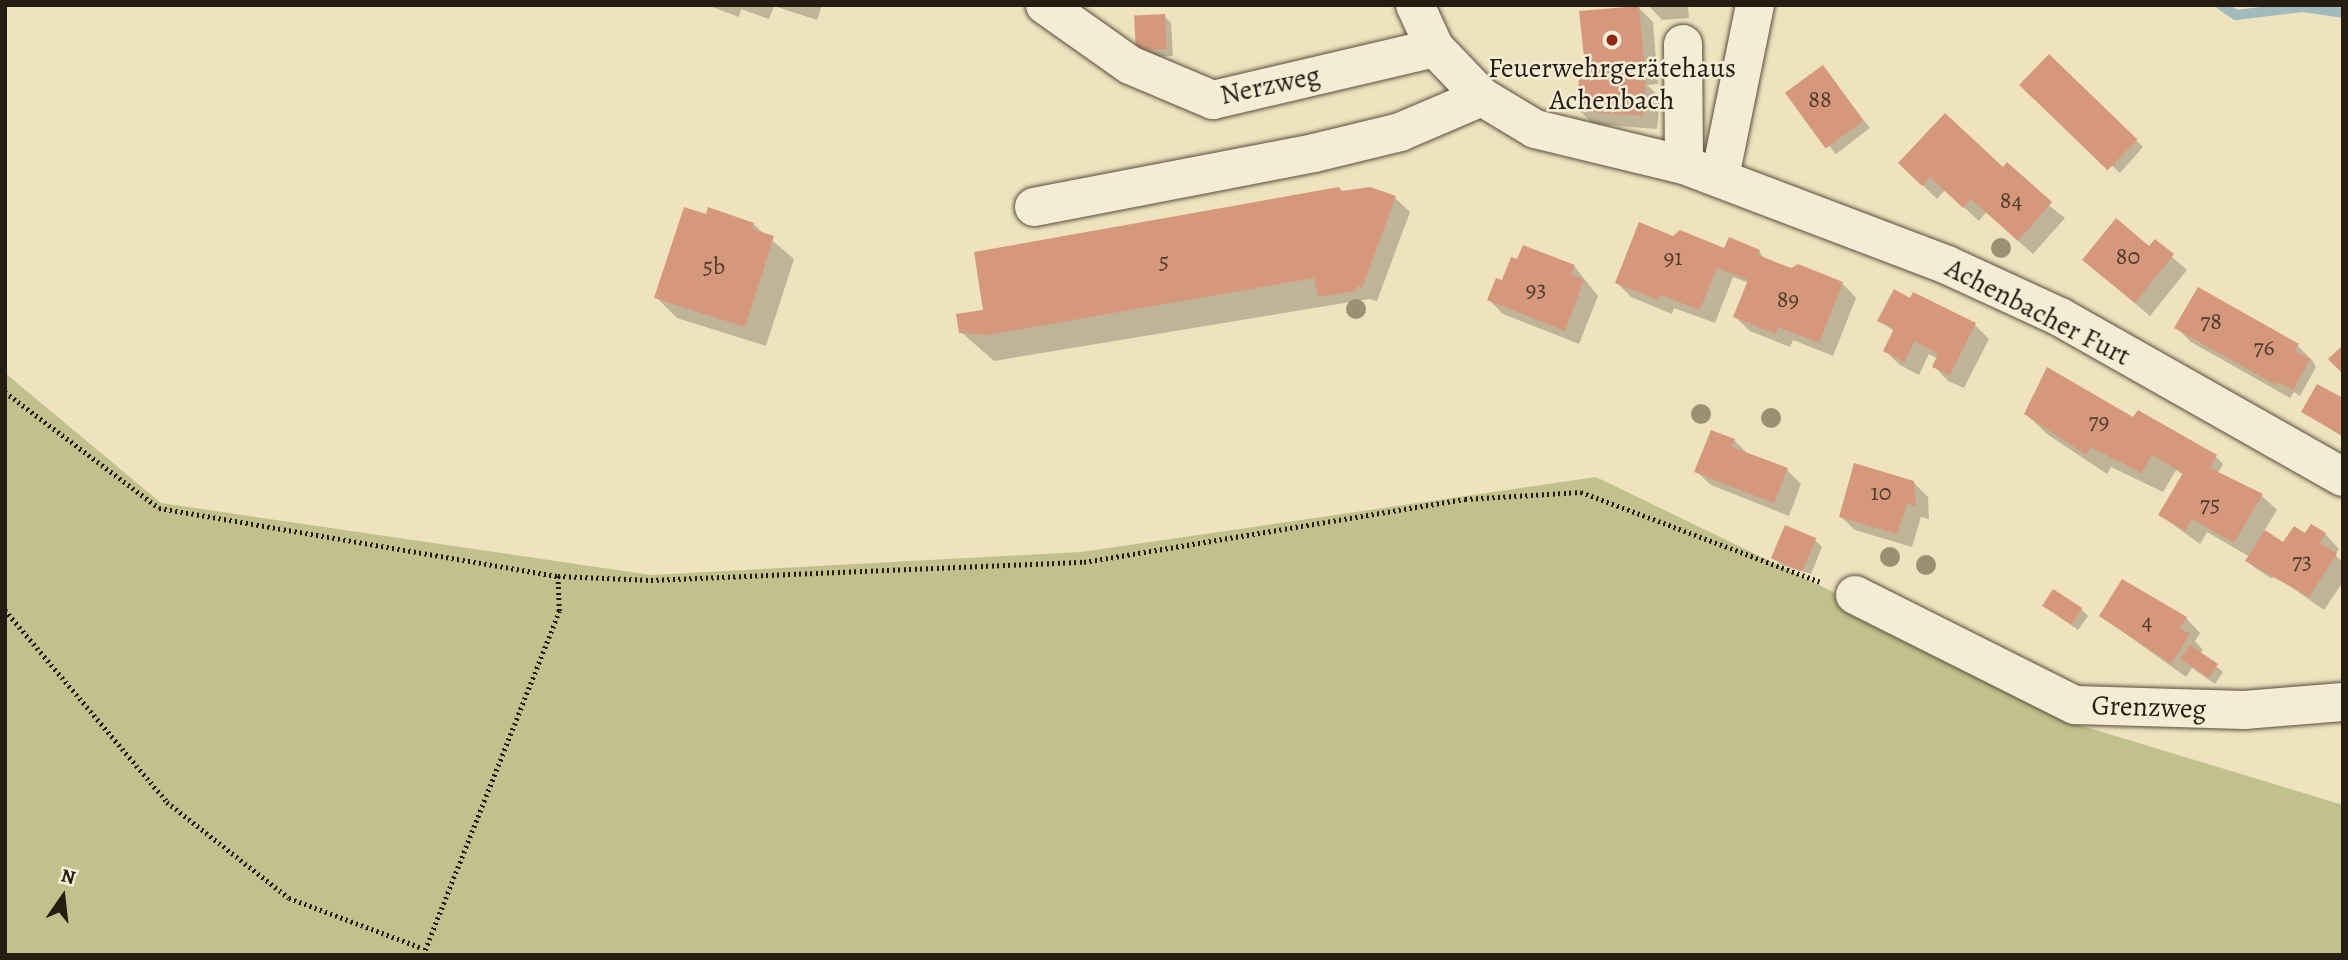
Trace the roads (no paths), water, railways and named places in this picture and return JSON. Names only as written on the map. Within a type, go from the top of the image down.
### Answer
[{"type":"street","name":"Nerzweg","points":[[1045,5],[1130,65],[1213,100],[1435,48]]},
{"type":"street","name":"Achenbacher Furt","points":[[1415,5],[1435,48],[1482,97],[1535,129],[1684,164],[1947,265],[2060,317],[2343,477]]},
{"type":"street","points":[[1720,177],[1755,5]]},
{"type":"street","points":[[1683,44],[1684,164]]},
{"type":"street","points":[[1034,207],[1326,150],[1400,132],[1482,97]]},
{"type":"street","name":"Grenzweg","points":[[1855,594],[2075,705],[2244,710],[2343,702]]},
{"type":"waterway","points":[[2221,5],[2236,15],[2303,7],[2343,13]]},
{"type":"place","name":"Feuerwehrgerätehaus Achenbach","points":[[1612,40]]}]
